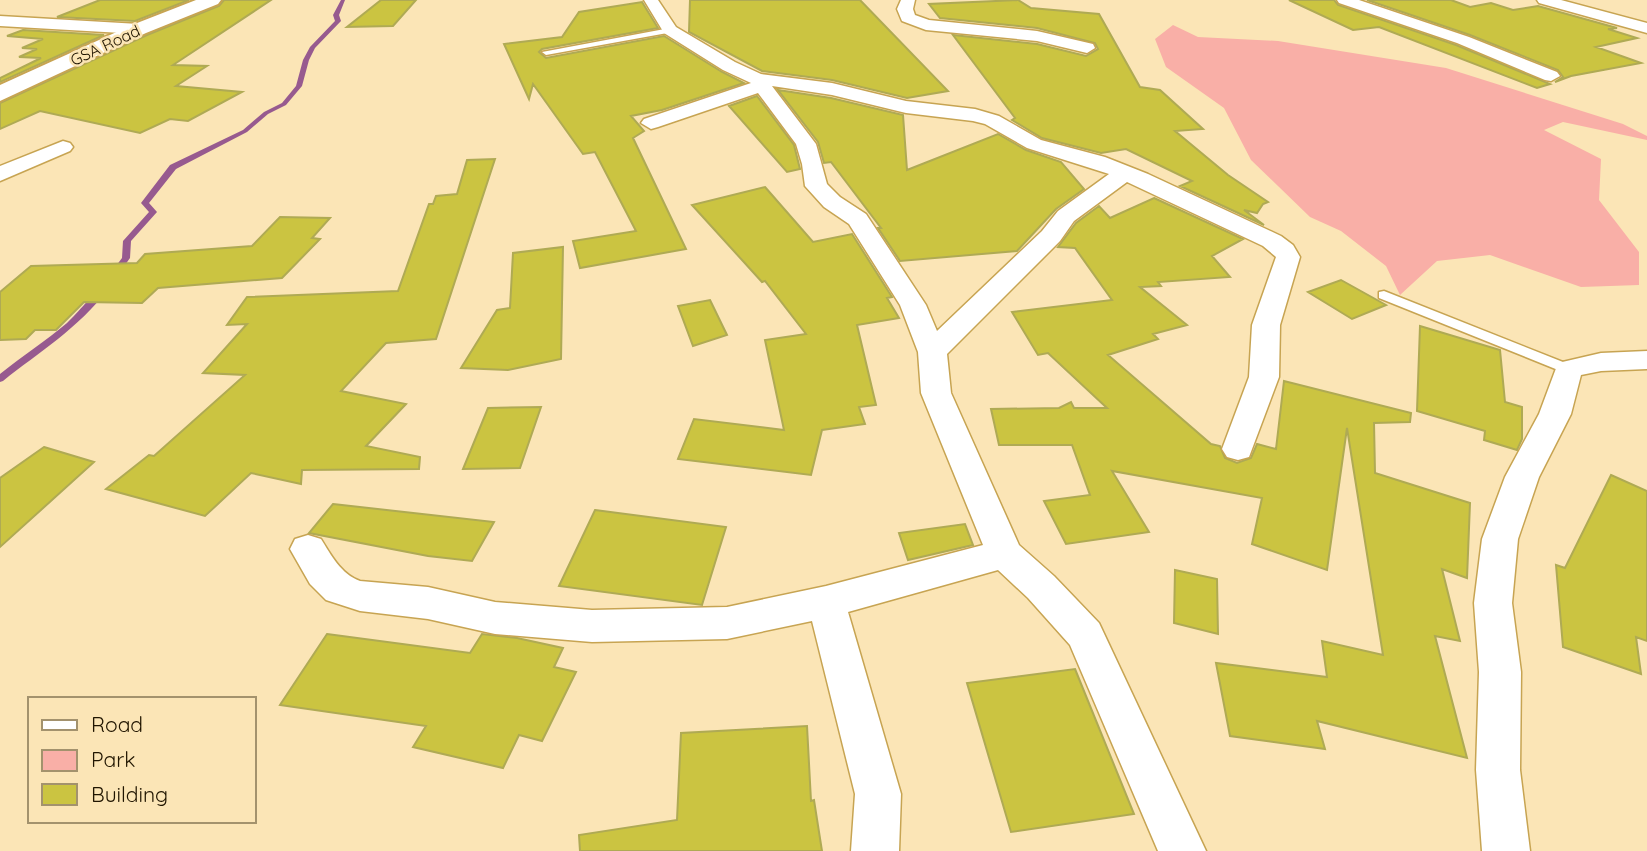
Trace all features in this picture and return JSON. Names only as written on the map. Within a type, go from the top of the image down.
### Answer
[{"type":"street","name":"GSA Road","points":[[0,94],[139,29],[212,0]]},
{"type":"street","points":[[651,0],[670,30],[759,83],[792,122],[806,144],[813,164],[816,186],[832,202],[858,219],[913,305],[932,352],[936,393],[1005,554],[1041,587],[1085,635],[1182,851]]},
{"type":"street","points":[[908,0],[905,9],[908,18],[926,26],[1037,36],[1087,48]]},
{"type":"street","points":[[1344,0],[1463,40],[1551,76]]},
{"type":"street","points":[[1544,0],[1647,28]]},
{"type":"street","points":[[0,21],[139,29]]},
{"type":"street","points":[[652,123],[759,83],[832,89],[906,107],[975,114],[992,120],[1034,144],[1125,173],[1272,241],[1284,250],[1287,257],[1266,325],[1264,377],[1238,449]]},
{"type":"street","points":[[0,174],[63,147]]},
{"type":"street","points":[[932,352],[1051,236],[1066,216],[1125,173]]},
{"type":"street","points":[[1506,851],[1498,770],[1500,672],[1493,603],[1500,539],[1522,477],[1555,414],[1568,369],[1601,362],[1647,360]]},
{"type":"street","points":[[308,549],[323,574],[339,589],[380,600],[429,603],[495,618],[592,626],[727,623],[826,602],[1005,554]]},
{"type":"street","points":[[826,602],[878,794],[875,851]]},
{"type":"lane","points":[[546,52],[670,30]]},
{"type":"lane","points":[[1384,295],[1568,369]]},
{"type":"green space","points":[[1173,25],[1198,37],[1278,41],[1446,68],[1623,124],[1647,136],[1647,140],[1563,122],[1544,130],[1601,159],[1599,200],[1639,252],[1639,285],[1581,287],[1490,255],[1437,261],[1400,295],[1386,266],[1341,231],[1310,217],[1251,160],[1224,108],[1166,67],[1155,39]]},
{"type":"building","points":[[100,0],[189,0],[135,21],[57,17]]},
{"type":"building","points":[[224,0],[271,0],[173,65],[207,66],[176,86],[242,92],[188,121],[170,119],[140,133],[40,111],[0,129],[0,103],[147,35],[219,6]]},
{"type":"building","points":[[381,0],[416,0],[393,26],[347,27]]},
{"type":"building","points":[[690,0],[860,0],[948,91],[907,98],[832,80],[762,71],[689,32]]},
{"type":"building","points":[[1018,0],[1031,8],[1099,14],[1140,87],[1160,90],[1203,129],[1175,131],[1228,175],[1268,202],[1263,204],[1257,213],[1244,210],[1264,225],[1180,186],[1192,181],[1126,149],[1101,153],[1042,138],[1012,120],[1015,118],[953,35],[1037,44],[1086,56],[1098,49],[1095,43],[1037,28],[940,18],[929,4]]},
{"type":"building","points":[[1289,0],[1334,0],[1338,5],[1456,45],[1550,84],[1537,88],[1379,27],[1353,30]]},
{"type":"building","points":[[1367,0],[1451,0],[1470,7],[1491,3],[1513,10],[1538,6],[1617,28],[1608,29],[1637,38],[1596,47],[1641,63],[1571,76],[1555,82],[1563,77],[1558,70],[1470,35]]},
{"type":"building","points":[[642,2],[658,28],[542,49],[539,52],[546,58],[664,36],[744,83],[662,110],[631,116],[644,131],[633,138],[686,249],[580,268],[573,241],[636,231],[595,152],[583,154],[533,84],[529,99],[504,44],[562,37],[579,12]]},
{"type":"building","points":[[23,30],[104,35],[0,82],[0,78],[41,58],[19,57],[37,49],[22,48],[43,39],[7,36]]},
{"type":"building","points":[[778,90],[831,98],[903,115],[907,170],[998,134],[1026,150],[1061,162],[1084,189],[1056,209],[1017,251],[900,261],[878,228],[881,228],[831,162],[824,163],[818,142]]},
{"type":"building","points":[[757,96],[794,145],[800,169],[787,172],[729,106]]},
{"type":"building","points":[[495,159],[436,339],[386,343],[341,391],[406,404],[366,446],[420,457],[419,469],[302,470],[301,484],[251,473],[205,516],[106,489],[149,455],[154,456],[245,375],[203,373],[247,324],[227,325],[247,297],[398,291],[429,204],[433,204],[436,196],[457,194],[467,160]]},
{"type":"building","points":[[765,187],[813,242],[852,234],[892,297],[887,298],[899,318],[857,325],[876,405],[859,407],[865,424],[822,430],[811,475],[678,459],[694,419],[784,430],[765,340],[806,334],[765,281],[762,282],[692,205]]},
{"type":"building","points":[[1154,198],[1243,239],[1212,256],[1230,277],[1158,282],[1161,286],[1140,287],[1187,325],[1153,334],[1158,339],[1108,355],[1211,444],[1220,446],[1225,458],[1237,463],[1251,458],[1257,444],[1276,449],[1284,381],[1411,413],[1410,422],[1374,423],[1375,473],[1470,503],[1467,578],[1442,569],[1460,641],[1435,636],[1467,758],[1317,721],[1325,749],[1230,736],[1216,663],[1327,677],[1322,641],[1383,655],[1347,428],[1327,570],[1252,544],[1262,498],[1112,471],[1149,532],[1066,544],[1044,501],[1090,495],[1072,445],[999,445],[991,409],[1059,408],[1071,402],[1074,408],[1107,408],[1048,353],[1038,355],[1012,312],[1112,300],[1075,248],[1058,247],[1076,223],[1099,206],[1110,218]]},
{"type":"building","points":[[280,217],[330,218],[312,238],[320,239],[282,278],[158,288],[142,303],[84,302],[56,330],[35,330],[26,339],[0,340],[0,292],[31,266],[137,263],[145,254],[252,246]]},
{"type":"building","points":[[563,247],[561,359],[508,370],[461,368],[497,310],[510,308],[513,253]]},
{"type":"building","points":[[1341,280],[1386,305],[1352,319],[1308,292]]},
{"type":"building","points":[[710,300],[727,335],[693,346],[678,306]]},
{"type":"building","points":[[1420,326],[1500,350],[1505,402],[1522,407],[1522,439],[1517,450],[1484,440],[1485,431],[1417,411]]},
{"type":"building","points":[[541,407],[520,468],[463,469],[488,408]]},
{"type":"building","points":[[44,447],[94,462],[0,547],[0,478]]},
{"type":"building","points":[[1611,475],[1647,491],[1647,641],[1636,637],[1641,674],[1563,647],[1556,565],[1565,568]]},
{"type":"building","points":[[333,504],[494,522],[472,561],[428,556],[309,533]]},
{"type":"building","points":[[595,510],[726,527],[702,605],[559,586]]},
{"type":"building","points":[[965,524],[973,545],[908,560],[899,533]]},
{"type":"building","points":[[1175,570],[1217,579],[1218,634],[1174,623]]},
{"type":"building","points":[[327,634],[470,653],[482,634],[517,638],[563,648],[554,667],[576,672],[542,741],[519,735],[503,768],[413,747],[426,726],[280,705]]},
{"type":"building","points":[[1075,669],[1134,814],[1011,832],[967,683]]},
{"type":"building","points":[[807,726],[811,801],[814,800],[822,851],[580,851],[579,835],[677,820],[681,733]]},
{"type":"waterway","points":[[114,274],[126,258],[127,241],[153,212],[145,203],[173,167],[245,131],[266,113],[284,104],[299,86],[306,60],[313,47],[338,21],[336,15],[343,0]]},
{"type":"waterway","points":[[0,379],[69,326],[103,290]]}]
